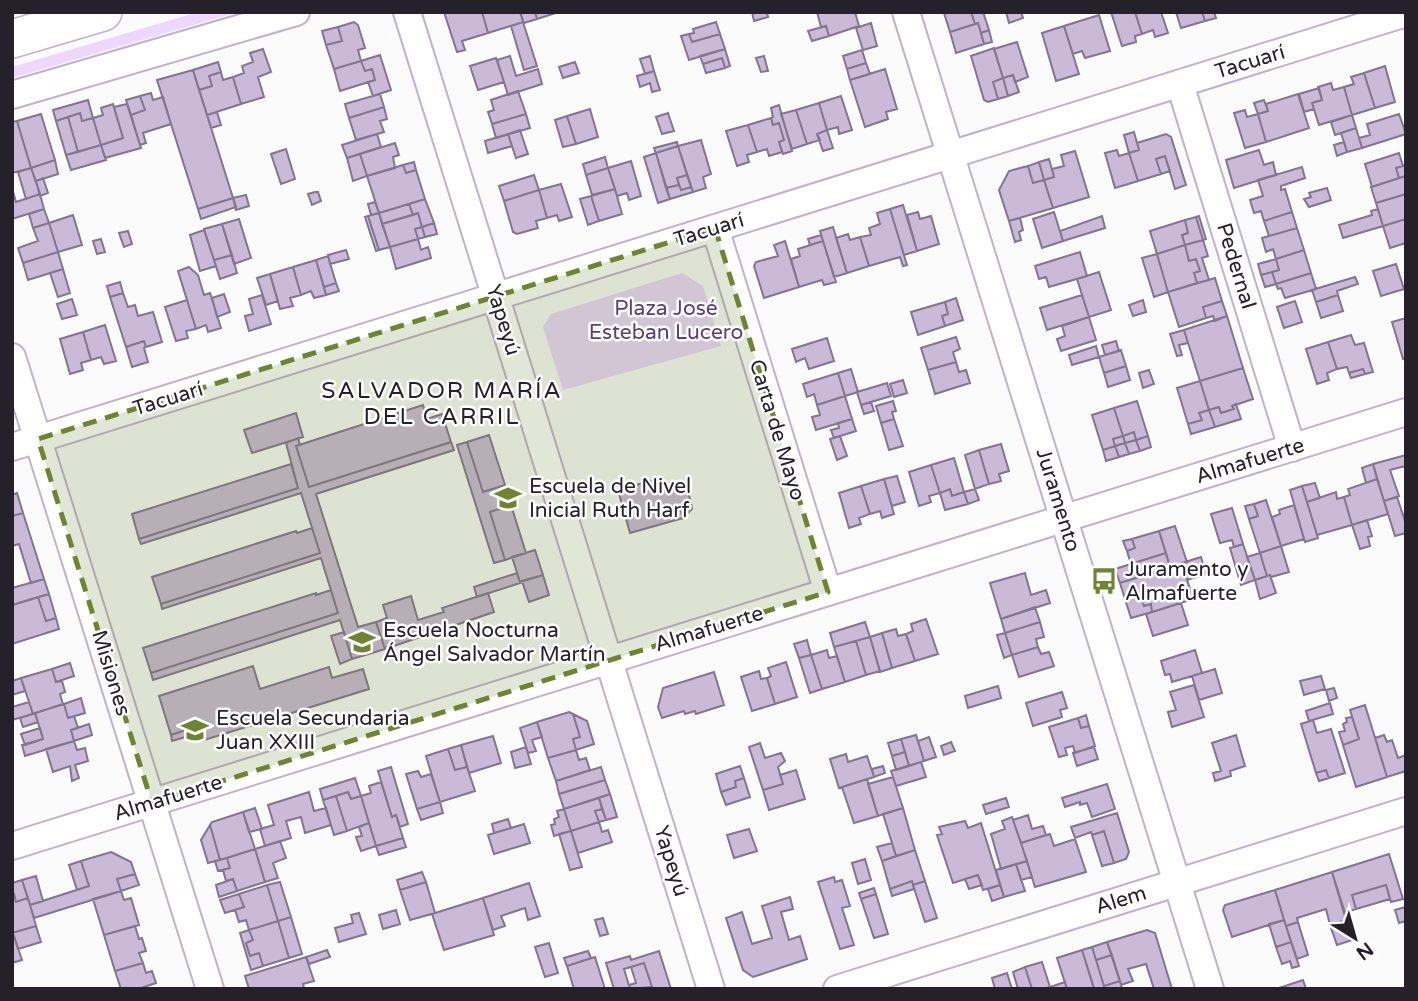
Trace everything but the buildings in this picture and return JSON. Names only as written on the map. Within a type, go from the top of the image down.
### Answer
[{"type":"main road","points":[[12,39],[103,12]]},
{"type":"street","points":[[12,95],[296,12]]},
{"type":"street","name":"Yapeyú","points":[[407,12],[711,989]]},
{"type":"street","name":"Juramento","points":[[906,12],[1210,989]]},
{"type":"street","name":"Tacuarí","points":[[12,447],[1406,13]]},
{"type":"street","name":"Pedernal","points":[[1180,84],[1292,448]]},
{"type":"street","name":"Carta de Mayo","points":[[715,228],[828,592]]},
{"type":"street","name":"Misiones","points":[[12,357],[210,989]]},
{"type":"street","name":"Almafuerte","points":[[12,846],[1406,412]]},
{"type":"street","name":"Alem","points":[[837,989],[1406,811]]},
{"type":"highlighted area","points":[[715,228],[828,592],[152,803],[38,439]]},
{"type":"green space","points":[[198,12],[238,12],[12,78],[12,67]]},
{"type":"green space","name":"Plaza José Esteban Lucero","points":[[682,273],[703,286],[721,346],[563,390],[543,327],[551,314]]},
{"type":"place","name":"Escuela de Nivel Inicial Ruth Harf","points":[[508,498]]},
{"type":"place","name":"Juramento y Almafuerte","points":[[1104,581]]},
{"type":"place","name":"Escuela Nocturna Ángel Salvador Martín","points":[[362,642]]},
{"type":"place","name":"Escuela Secundaria Juan XXIII","points":[[195,730]]},
{"type":"district","name":"SALVADOR MARÍA DEL CARRIL","points":[[442,404]]}]
